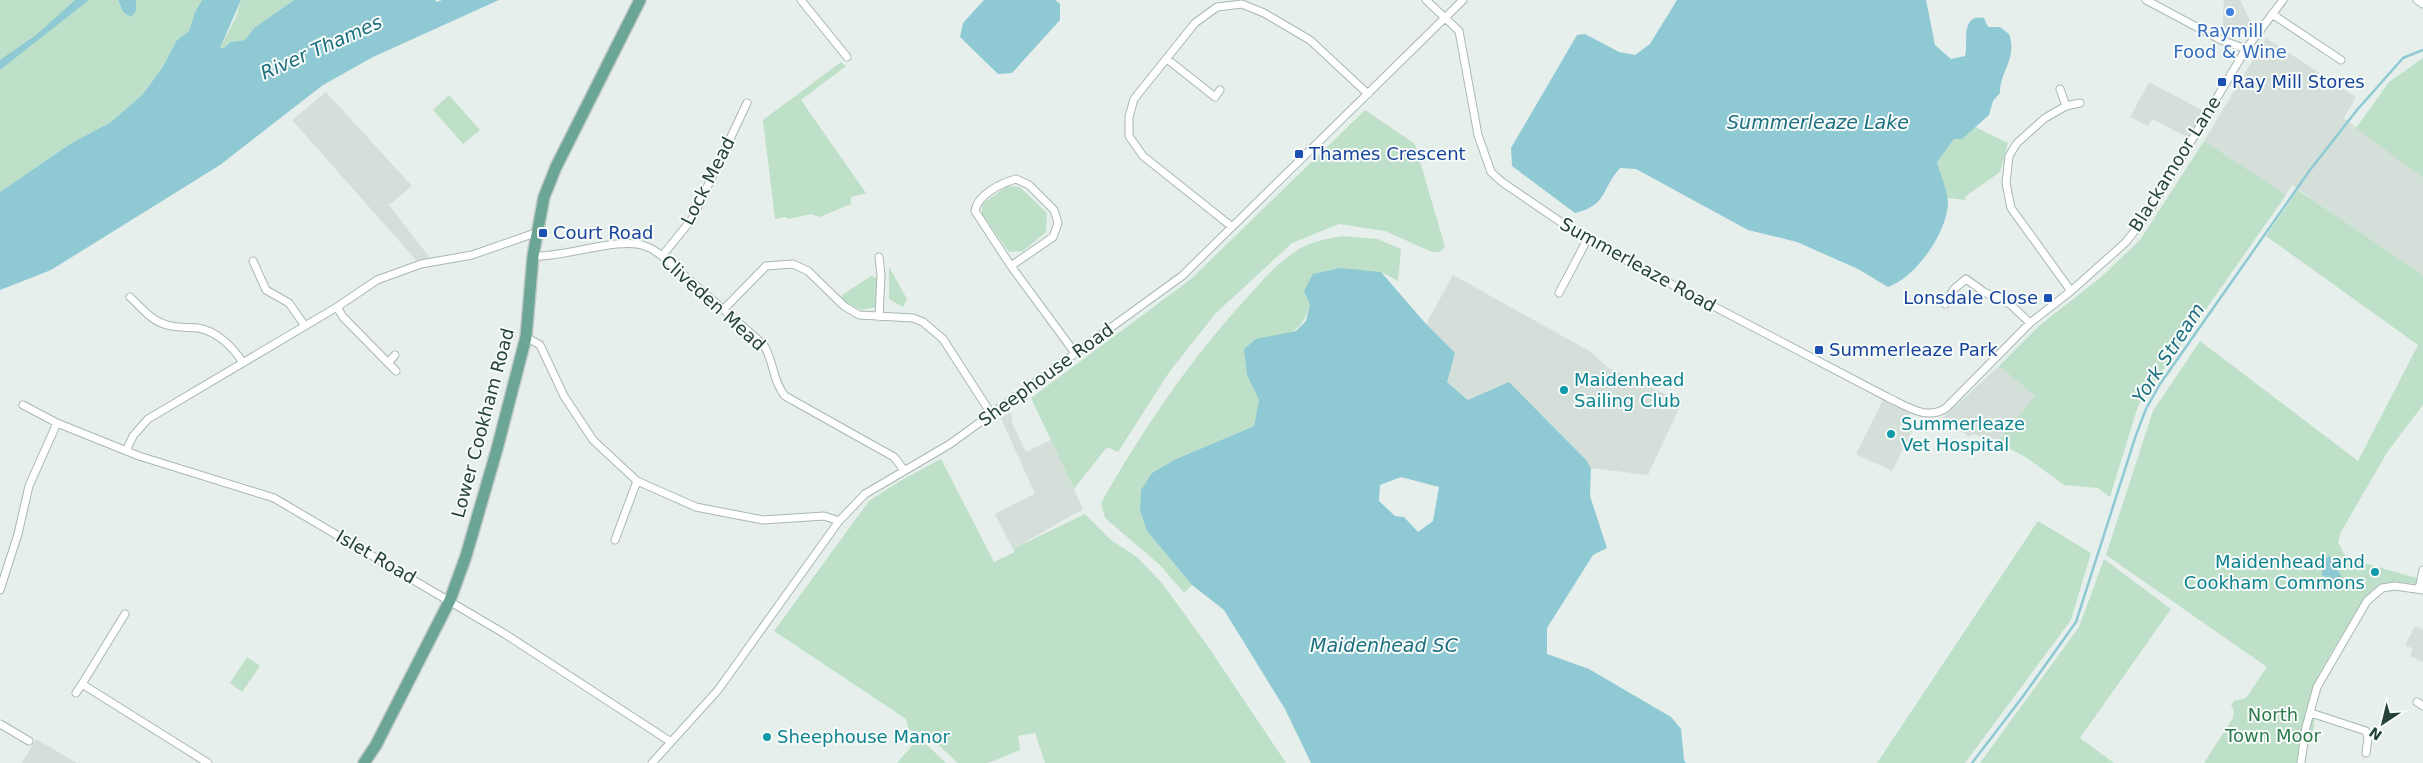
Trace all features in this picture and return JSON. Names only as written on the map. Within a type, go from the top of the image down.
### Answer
[{"type":"main road","name":"Lower Cookham Road","points":[[364,763],[376,745],[450,600],[466,556],[497,449],[526,337],[532,256],[544,197],[556,167],[640,0]]},
{"type":"street","points":[[801,0],[847,57]]},
{"type":"street","name":"Summerleaze Road","points":[[1426,0],[1459,30],[1478,134],[1491,172],[1502,182],[1587,240],[1731,317],[1912,410],[1930,414],[1939,412]]},
{"type":"street","name":"Sheephouse Road","points":[[652,763],[738,665],[839,521],[865,494],[950,444],[1182,276],[1231,226],[1447,18],[1463,0]]},
{"type":"street","points":[[2146,0],[2221,40],[2246,49]]},
{"type":"street","name":"Blackamoor Lane","points":[[1939,412],[2030,323],[2071,291],[2126,242],[2147,215],[2246,49],[2283,0]]},
{"type":"street","points":[[2417,0],[2423,4]]},
{"type":"street","points":[[1231,226],[1142,156],[1129,136],[1129,117],[1134,98],[1195,23],[1217,7],[1242,4],[1264,12],[1310,40],[1368,94]]},
{"type":"street","points":[[2272,14],[2341,60]]},
{"type":"street","points":[[1167,59],[1218,99],[1220,90]]},
{"type":"street","points":[[2060,89],[2066,106]]},
{"type":"street","name":"Lock Mead","points":[[662,256],[692,218],[747,103]]},
{"type":"street","points":[[2071,291],[2011,208],[2006,183],[2009,156],[2027,132],[2045,118],[2066,106],[2080,103]]},
{"type":"street","points":[[1011,266],[1053,237],[1058,223],[1054,210],[1029,185],[1016,179],[984,195],[977,203],[975,211],[1011,266],[1075,353]]},
{"type":"street","points":[[126,451],[133,436],[148,419],[337,307],[377,280],[421,264],[472,255],[536,233]]},
{"type":"street","points":[[1559,293],[1587,240]]},
{"type":"street","name":"Cliveden Mead","points":[[532,256],[546,257],[624,244],[645,245],[662,256],[763,344],[771,355],[777,386],[785,396],[894,457],[904,470]]},
{"type":"street","points":[[879,257],[881,275],[879,317]]},
{"type":"street","points":[[253,261],[266,290],[289,304],[305,326]]},
{"type":"street","points":[[724,309],[766,266],[793,264],[808,271],[844,306],[859,316],[913,318],[934,330],[992,415]]},
{"type":"street","points":[[1945,304],[1954,290],[1966,279],[1984,292],[2010,304],[2030,323]]},
{"type":"street","points":[[130,296],[153,319],[167,325],[200,328],[216,335],[237,352],[243,363]]},
{"type":"street","points":[[337,307],[343,317],[396,371]]},
{"type":"street","points":[[526,337],[540,345],[564,396],[593,440],[637,480],[696,507],[763,520],[824,516],[839,521]]},
{"type":"street","points":[[389,362],[395,356]]},
{"type":"street","name":"Islet Road","points":[[23,405],[57,422],[126,451],[274,498],[450,600],[671,742]]},
{"type":"street","points":[[0,590],[18,534],[29,486],[57,422]]},
{"type":"street","points":[[615,540],[637,480]]},
{"type":"street","points":[[2301,763],[2317,687],[2367,601],[2382,588],[2395,586],[2421,590],[2423,570]]},
{"type":"street","points":[[76,693],[125,614]]},
{"type":"street","points":[[82,684],[208,763]]},
{"type":"street","points":[[2311,713],[2366,731],[2368,738],[2366,753]]},
{"type":"street","points":[[0,724],[29,741]]},
{"type":"shaded area","points":[[2224,0],[2240,0],[2254,28],[2242,34],[2234,35],[2222,32]]},
{"type":"shaded area","points":[[2266,38],[2356,97],[2344,118],[2423,178],[2423,277],[2420,280],[2387,252],[2292,185],[2286,195],[2204,141]]},
{"type":"shaded area","points":[[2149,82],[2204,111],[2189,138],[2152,119],[2148,126],[2130,117]]},
{"type":"shaded area","points":[[326,92],[412,186],[389,205],[430,258],[416,260],[292,120]]},
{"type":"shaded area","name":"Maidenhead Sailing Club","points":[[1453,275],[1591,352],[1607,367],[1682,402],[1648,475],[1591,468],[1587,461],[1520,394],[1469,400],[1447,382],[1426,324]]},
{"type":"shaded area","points":[[1999,366],[2035,396],[1997,442],[1973,434],[1969,437],[1942,418]]},
{"type":"shaded area","points":[[1883,400],[1911,414],[1906,423],[1914,427],[1892,471],[1856,454]]},
{"type":"shaded area","points":[[1010,412],[1013,419],[1011,421],[1026,452],[1051,440],[1083,509],[1013,549],[995,514],[1035,494],[1001,418]]},
{"type":"shaded area","points":[[2415,626],[2423,630],[2423,662],[2410,656],[2413,649],[2405,645]]},
{"type":"shaded area","points":[[36,739],[48,746],[77,763],[22,763]]},
{"type":"green space","points":[[0,0],[118,0],[123,12],[136,11],[136,0],[202,0],[195,12],[189,31],[177,40],[162,68],[143,94],[111,122],[70,144],[0,192]]},
{"type":"green space","points":[[241,0],[294,0],[254,28],[245,40],[230,42],[224,48],[220,48],[236,17]]},
{"type":"green space","points":[[2423,58],[2423,178],[2356,128],[2389,82]]},
{"type":"green space","points":[[841,62],[846,66],[801,100],[866,193],[851,197],[851,204],[820,217],[811,214],[789,219],[784,217],[775,219],[763,120]]},
{"type":"green space","points":[[449,95],[480,130],[463,144],[433,110]]},
{"type":"green space","points":[[1365,110],[1415,144],[1445,247],[1440,252],[1432,252],[1385,231],[1339,224],[1292,243],[1216,313],[1170,371],[1118,452],[1107,447],[1074,489],[1031,398],[1191,279]]},
{"type":"green space","points":[[1975,127],[2008,143],[2000,172],[1966,196],[1965,200],[1947,198],[1937,162],[1954,139],[1962,139]]},
{"type":"green space","points":[[2204,141],[2286,195],[2138,406],[2110,497],[2098,488],[2064,485],[2027,458],[1997,442],[2035,396],[1999,366],[2040,325],[2100,278],[2140,240]]},
{"type":"green space","points":[[1007,186],[1020,187],[1047,213],[1046,232],[1023,251],[1009,252],[982,214],[982,204]]},
{"type":"green space","name":"North Town Moor","points":[[2298,190],[2423,275],[2423,405],[2388,451],[2341,532],[2338,542],[2344,554],[2353,560],[2420,579],[2415,584],[2391,582],[2379,585],[2362,603],[2316,681],[2314,687],[2314,728],[2308,742],[2302,748],[2300,763],[2204,763],[2233,718],[2234,710],[2231,706],[2234,701],[2246,698],[2267,667],[2106,555],[2153,411],[2200,341],[2358,461],[2418,345],[2266,236]]},
{"type":"green space","points":[[1343,236],[1377,239],[1401,249],[1398,281],[1381,272],[1310,305],[1302,323],[1297,329],[1275,337],[1256,339],[1247,375],[1259,400],[1254,426],[1174,460],[1152,473],[1147,531],[1192,585],[1184,593],[1160,565],[1105,518],[1101,503],[1167,398],[1223,324],[1256,287],[1289,256],[1307,245]]},
{"type":"green space","points":[[889,267],[907,299],[903,307],[889,299]]},
{"type":"green space","points":[[871,276],[879,282],[875,307],[861,310],[842,300],[842,295]]},
{"type":"green space","points":[[941,459],[994,562],[1015,552],[1013,549],[1085,514],[1111,540],[1137,557],[1162,583],[1207,645],[1286,763],[1045,763],[1035,733],[1018,736],[1020,750],[988,763],[958,763],[927,734],[909,730],[906,719],[774,631],[869,501],[900,481]]},
{"type":"green space","points":[[2038,521],[2091,553],[2071,620],[1965,763],[1877,763]]},
{"type":"green space","points":[[2104,559],[2171,609],[2080,738],[2114,763],[1980,763],[2079,627]]},
{"type":"green space","points":[[247,657],[260,666],[242,692],[230,683]]},
{"type":"green space","points":[[916,741],[926,744],[946,763],[897,763]]},
{"type":"water","points":[[75,0],[89,0],[0,70],[0,60],[36,35]]},
{"type":"water","points":[[118,0],[136,0],[136,11],[131,17],[123,12]]},
{"type":"water","name":"River Thames","points":[[202,0],[241,0],[220,48],[224,48],[230,42],[245,40],[254,28],[294,0],[435,0],[437,2],[442,0],[499,0],[373,57],[323,85],[220,165],[51,270],[0,290],[0,192],[70,144],[111,122],[143,94],[162,68],[177,40],[189,31],[195,12]]},
{"type":"water","points":[[984,0],[1055,0],[1060,4],[1060,20],[1012,73],[998,74],[960,37],[963,23]]},
{"type":"water","name":"Summerleaze Lake","points":[[1677,0],[1926,0],[1935,45],[1951,59],[1965,56],[1968,25],[1971,20],[1984,18],[1988,27],[2000,27],[2009,34],[2011,43],[2010,58],[2000,85],[2000,93],[1993,101],[1989,115],[1962,139],[1954,139],[1937,162],[1948,198],[1946,215],[1936,240],[1919,264],[1909,274],[1899,282],[1888,287],[1858,269],[1797,242],[1748,230],[1636,169],[1620,168],[1599,201],[1586,210],[1575,213],[1512,166],[1511,148],[1577,35],[1585,34],[1619,52],[1635,55],[1650,44]]},
{"type":"water","name":"Maidenhead SC","points":[[1340,268],[1381,272],[1426,324],[1455,353],[1447,382],[1468,400],[1509,382],[1587,461],[1591,468],[1590,496],[1607,548],[1593,555],[1547,628],[1547,654],[1589,669],[1671,717],[1681,729],[1684,760],[1686,763],[1311,763],[1285,709],[1224,610],[1192,585],[1147,531],[1140,510],[1141,490],[1152,473],[1174,460],[1254,426],[1259,400],[1247,375],[1244,349],[1256,339],[1296,331],[1306,321],[1310,305],[1304,291],[1313,274]],"holes":[[[1401,477],[1439,487],[1433,521],[1418,532],[1404,517],[1395,516],[1379,501],[1380,485]]]},
{"type":"water","points":[[2329,555],[2343,579],[2343,583],[2337,584],[2322,575],[2323,564]]},
{"type":"waterway","name":"York Stream","points":[[1972,763],[2076,622],[2136,435],[2146,409],[2160,384],[2310,170],[2357,110],[2403,58],[2423,50]]},
{"type":"place","name":"Raymill Food & Wine","points":[[2230,12]]},
{"type":"place","name":"Ray Mill Stores","points":[[2222,82]]},
{"type":"place","name":"Thames Crescent","points":[[1299,154]]},
{"type":"place","name":"Court Road","points":[[543,233]]},
{"type":"place","name":"Lonsdale Close","points":[[2048,298]]},
{"type":"place","name":"Summerleaze Park","points":[[1819,350]]},
{"type":"place","name":"Maidenhead Sailing Club","points":[[1564,390]]},
{"type":"place","name":"Summerleaze Vet Hospital","points":[[1891,434]]},
{"type":"place","name":"Maidenhead and Cookham Commons","points":[[2375,572]]},
{"type":"place","name":"Sheephouse Manor","points":[[767,737]]}]
